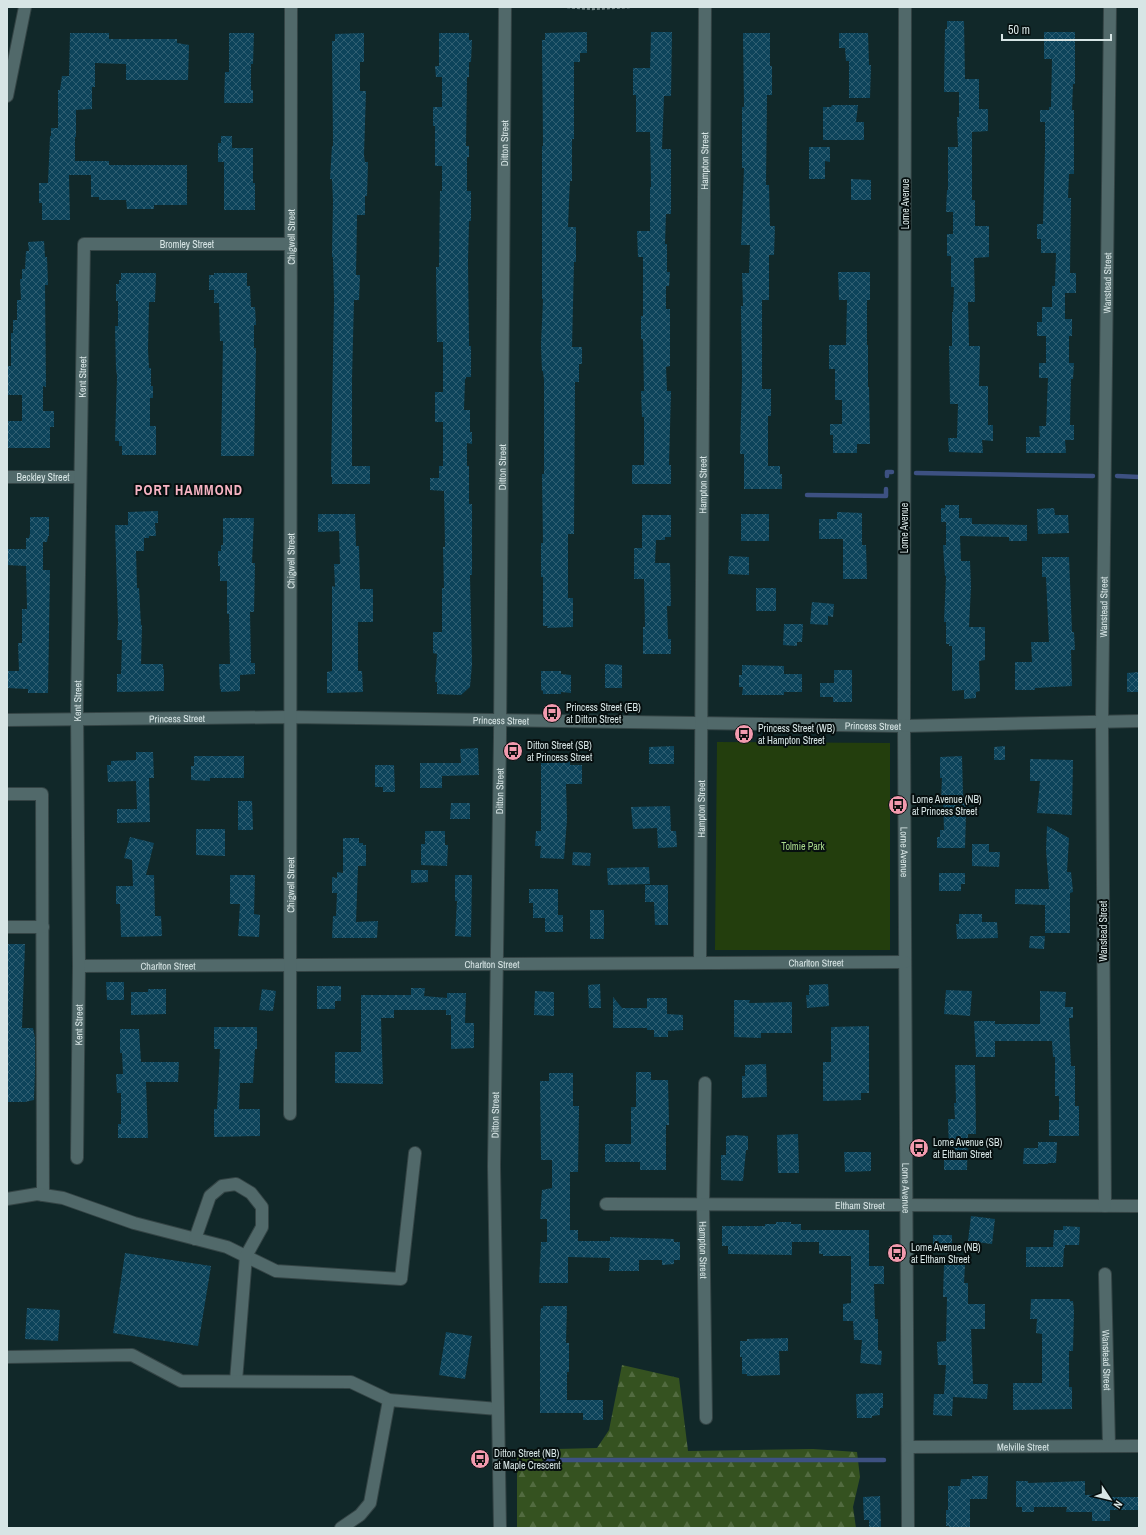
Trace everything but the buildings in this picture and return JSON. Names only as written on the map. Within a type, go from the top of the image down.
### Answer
[{"type":"street","points":[[7,96],[25,7]]},
{"type":"street","name":"Chigwell Street","points":[[290,1114],[292,7]]},
{"type":"street","name":"Ditton Street","points":[[500,1528],[494,1166],[500,721],[505,7]]},
{"type":"street","name":"Hampton Street","points":[[700,963],[705,7]]},
{"type":"street","name":"Lorne Avenue","points":[[905,7],[904,726],[908,1528]]},
{"type":"street","name":"Wanstead Street","points":[[1105,1206],[1102,722],[1110,7]]},
{"type":"street","name":"Bromley Street","points":[[84,244],[291,244]]},
{"type":"street","name":"Kent Street","points":[[77,1158],[79,966],[77,719],[84,244]]},
{"type":"street","name":"Beckley Street","points":[[7,477],[80,477]]},
{"type":"street","name":"Princess Street","points":[[7,720],[290,717],[904,726],[1139,721]]},
{"type":"street","points":[[7,794],[42,794],[43,1195]]},
{"type":"street","points":[[7,927],[43,927]]},
{"type":"street","name":"Charlton Street","points":[[79,966],[905,962]]},
{"type":"street","name":"Hampton Street","points":[[705,1083],[703,1204],[706,1418]]},
{"type":"street","points":[[7,1199],[37,1194],[63,1198],[134,1223],[227,1247],[276,1271],[401,1279],[416,1153]]},
{"type":"street","points":[[195,1239],[210,1196],[222,1186],[236,1184],[251,1193],[262,1207],[262,1227],[246,1256],[236,1381]]},
{"type":"street","name":"Eltham Street","points":[[606,1204],[1139,1206]]},
{"type":"street","name":"Wanstead Street","points":[[1105,1274],[1109,1446]]},
{"type":"street","points":[[7,1357],[132,1355],[181,1381],[351,1382],[389,1400],[498,1409]]},
{"type":"street","points":[[341,1528],[360,1515],[370,1503],[389,1400]]},
{"type":"street","name":"Melville Street","points":[[908,1447],[1139,1446]]},
{"type":"path","points":[[567,7],[592,9],[632,7]]},
{"type":"green space","name":"Tolmie Park","points":[[717,742],[890,743],[890,950],[715,950]]},
{"type":"green space","points":[[622,1365],[679,1378],[688,1451],[813,1449],[857,1452],[860,1477],[853,1507],[856,1528],[517,1528],[517,1450],[597,1448],[609,1430]]},
{"type":"waterway","points":[[887,476],[887,472],[892,472]]},
{"type":"waterway","points":[[916,473],[1093,476]]},
{"type":"waterway","points":[[1117,476],[1139,477]]},
{"type":"waterway","points":[[807,495],[886,496],[886,489]]},
{"type":"waterway","points":[[545,1460],[884,1460]]},
{"type":"place","name":"Princess Street (EB) at Ditton Street","points":[[552,713]]},
{"type":"place","name":"Princess Street (WB) at Hampton Street","points":[[744,734]]},
{"type":"place","name":"Ditton Street (SB) at Princess Street","points":[[513,751]]},
{"type":"place","name":"Lorne Avenue (NB) at Princess Street","points":[[898,805]]},
{"type":"place","name":"Lorne Avenue (SB) at Eltham Street","points":[[919,1148]]},
{"type":"place","name":"Lorne Avenue (NB) at Eltham Street","points":[[897,1253]]},
{"type":"place","name":"Ditton Street (NB) at Maple Crescent","points":[[480,1459]]},
{"type":"district","name":"PORT HAMMOND","points":[[189,490]]}]
